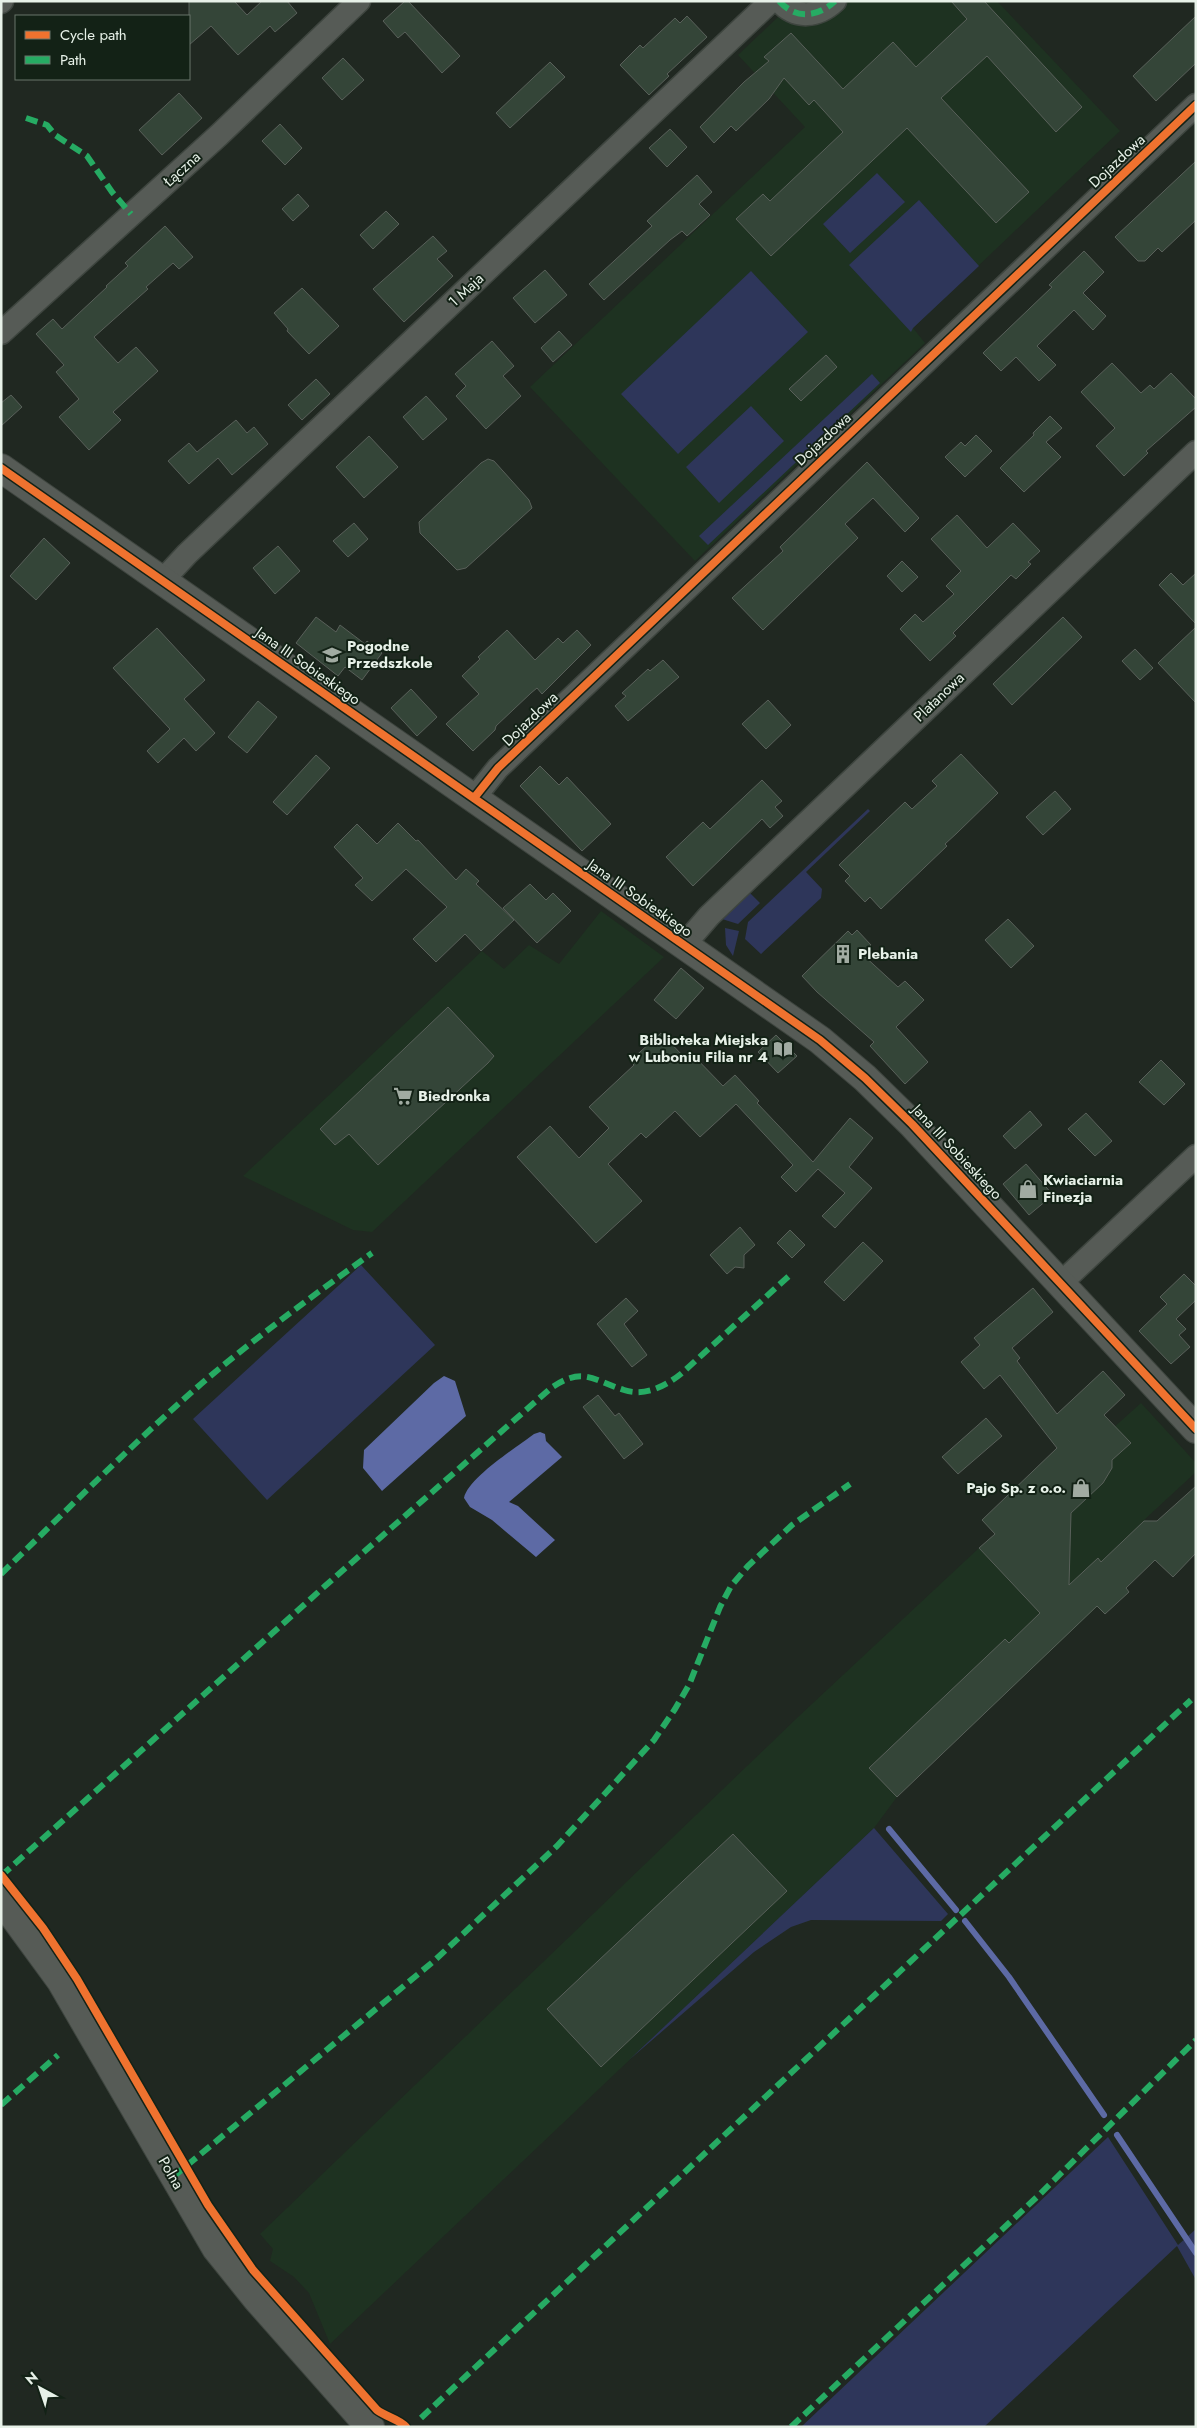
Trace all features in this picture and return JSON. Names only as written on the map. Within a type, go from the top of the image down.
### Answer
[{"type":"street","name":"Łączna","points":[[1,333],[219,134],[359,1]]},
{"type":"street","name":"1 Maja","points":[[162,581],[187,554],[771,1]]},
{"type":"street","points":[[779,1],[792,12],[812,14],[826,10],[835,1]]},
{"type":"street","name":"Dojazdowa","points":[[474,798],[485,781],[512,755],[1196,105]]},
{"type":"street","name":"Platanowa","points":[[684,945],[708,916],[1193,460]]},
{"type":"street","name":"Jana III Sobieskiego","points":[[1,468],[800,1026],[864,1078],[926,1138],[1196,1429]]},
{"type":"street","points":[[1061,1283],[1196,1156]]},
{"type":"street","name":"Polna","points":[[1,1899],[66,1989],[216,2248],[252,2294],[370,2427]]},
{"type":"shaded area","points":[[795,1],[997,1],[1120,131],[913,328],[925,343],[695,561],[530,387],[805,127],[738,55]]},
{"type":"shaded area","points":[[877,173],[905,202],[850,253],[823,224]]},
{"type":"shaded area","points":[[919,200],[979,266],[911,332],[849,265]]},
{"type":"shaded area","points":[[751,271],[808,332],[678,454],[621,394]]},
{"type":"shaded area","points":[[872,374],[880,383],[708,545],[699,536]]},
{"type":"shaded area","points":[[751,406],[784,441],[719,503],[686,467]]},
{"type":"shaded area","points":[[868,809],[870,811],[806,872],[822,889],[821,898],[761,954],[745,939],[748,922]]},
{"type":"shaded area","points":[[749,892],[760,903],[738,924],[722,919]]},
{"type":"shaded area","points":[[601,911],[664,957],[372,1232],[353,1230],[243,1176],[482,951],[504,969],[529,945],[559,964]]},
{"type":"shaded area","points":[[725,928],[739,931],[733,956],[726,945]]},
{"type":"shaded area","points":[[361,1265],[435,1345],[267,1500],[193,1419]]},
{"type":"shaded area","points":[[444,1376],[455,1381],[466,1416],[382,1491],[363,1468],[364,1450],[434,1383]]},
{"type":"shaded area","name":"Pajo Sp. z o.o.","points":[[1141,1403],[1196,1463],[1196,1472],[1144,1520],[1154,1521],[1126,1588],[1129,1592],[1105,1614],[1097,1607],[897,1797],[874,1828],[330,2344],[309,2293],[294,2277],[270,2261],[273,2249],[260,2234],[797,1718],[979,1548]]},
{"type":"shaded area","points":[[540,1432],[545,1434],[546,1441],[562,1457],[509,1502],[518,1506],[555,1540],[536,1557],[492,1520],[470,1507],[464,1498],[467,1490],[483,1472],[534,1434]]},
{"type":"shaded area","points":[[874,1828],[948,1914],[941,1921],[811,1920],[791,1927],[754,1952],[629,2060]]},
{"type":"shaded area","points":[[1108,2137],[1178,2245],[1196,2229],[1196,2280],[1177,2246],[984,2427],[801,2427]]},
{"type":"building","points":[[189,1],[234,1],[247,15],[262,1],[287,1],[297,13],[275,32],[270,26],[238,55],[211,26],[190,44]]},
{"type":"building","points":[[405,1],[408,1],[460,56],[442,73],[405,32],[398,38],[383,21]]},
{"type":"building","points":[[951,1],[984,1],[1082,107],[1056,132],[987,56],[941,98],[1029,192],[996,223],[907,128],[771,256],[736,219],[763,194],[770,201],[843,132],[814,100],[809,105],[784,78],[769,99],[736,131],[731,126],[714,143],[700,127],[744,82],[769,61],[764,57],[791,33],[843,89],[893,42],[916,67],[967,19]]},
{"type":"building","points":[[687,16],[707,37],[667,74],[669,76],[649,95],[620,65],[640,45],[643,48],[675,18],[680,23]]},
{"type":"building","points":[[1196,16],[1196,63],[1156,101],[1133,76]]},
{"type":"building","points":[[343,58],[364,80],[342,100],[322,78]]},
{"type":"building","points":[[550,62],[565,77],[510,128],[496,113]]},
{"type":"building","points":[[179,93],[202,118],[162,155],[139,130]]},
{"type":"building","points":[[280,124],[302,148],[285,165],[262,141]]},
{"type":"building","points":[[670,129],[687,147],[667,167],[649,148]]},
{"type":"building","points":[[1196,161],[1196,220],[1162,252],[1158,248],[1145,261],[1138,261],[1115,237]]},
{"type":"building","points":[[697,175],[712,192],[699,204],[710,215],[687,236],[682,231],[670,240],[604,300],[589,284],[652,226],[647,221]]},
{"type":"building","points":[[298,194],[309,206],[293,221],[282,209]]},
{"type":"building","points":[[386,211],[399,224],[373,249],[360,235]]},
{"type":"building","points":[[165,226],[193,257],[179,269],[173,263],[146,287],[148,289],[94,337],[118,363],[136,347],[158,371],[113,412],[121,420],[89,450],[59,417],[79,399],[56,372],[64,365],[36,334],[53,319],[62,329],[128,266],[125,263]]},
{"type":"building","points":[[433,236],[447,251],[437,259],[453,276],[404,322],[373,289]]},
{"type":"building","points":[[1084,251],[1104,272],[1083,293],[1106,316],[1093,330],[1074,310],[1037,346],[1056,365],[1039,381],[1016,357],[1001,371],[983,353],[1052,287],[1049,285]]},
{"type":"building","points":[[545,270],[567,295],[535,323],[513,298]]},
{"type":"building","points":[[302,288],[339,326],[309,354],[287,331],[288,329],[274,313]]},
{"type":"building","points":[[559,331],[572,345],[553,362],[541,348]]},
{"type":"building","points":[[492,341],[514,366],[503,376],[521,396],[486,429],[456,396],[466,386],[455,374]]},
{"type":"building","points":[[826,355],[837,367],[801,401],[789,389]]},
{"type":"building","points":[[1112,363],[1141,393],[1150,385],[1154,389],[1171,373],[1196,399],[1196,407],[1146,451],[1148,453],[1124,476],[1096,446],[1115,428],[1081,392]]},
{"type":"building","points":[[316,379],[330,394],[302,420],[288,405]]},
{"type":"building","points":[[11,395],[22,407],[1,426],[1,403]]},
{"type":"building","points":[[426,396],[447,419],[423,440],[403,417]]},
{"type":"building","points":[[1050,416],[1062,428],[1046,442],[1061,457],[1024,492],[1000,468],[1034,435],[1033,433]]},
{"type":"building","points":[[236,420],[247,433],[254,427],[268,444],[232,475],[218,458],[189,484],[168,461],[189,443],[197,452]]},
{"type":"building","points":[[976,435],[992,451],[965,477],[945,457],[961,442],[965,446]]},
{"type":"building","points":[[369,436],[398,467],[364,498],[336,467]]},
{"type":"building","points":[[488,459],[494,461],[529,500],[532,508],[466,568],[457,570],[420,533],[419,522],[481,463]]},
{"type":"building","points":[[867,462],[919,518],[905,532],[873,498],[845,524],[858,538],[763,630],[732,598],[783,551],[780,547]]},
{"type":"building","points":[[957,515],[987,548],[1013,523],[1040,551],[1028,562],[1031,564],[1016,579],[1011,575],[953,633],[956,636],[930,661],[900,629],[915,614],[923,622],[954,594],[946,586],[961,571],[931,539]]},
{"type":"building","points":[[354,523],[368,539],[348,557],[333,541]]},
{"type":"building","points":[[44,538],[70,563],[36,600],[10,576]]},
{"type":"building","points":[[278,546],[300,571],[275,594],[253,568]]},
{"type":"building","points":[[902,561],[918,577],[902,592],[887,576]]},
{"type":"building","points":[[1171,573],[1183,585],[1196,573],[1196,624],[1159,585]]},
{"type":"building","name":"Pogodne Przedszkole","points":[[316,617],[336,632],[340,625],[365,644],[367,641],[382,653],[362,680],[345,667],[338,676],[296,643]]},
{"type":"building","points":[[1063,617],[1082,637],[1012,705],[993,684]]},
{"type":"building","points":[[1196,627],[1196,703],[1158,663]]},
{"type":"building","points":[[157,628],[205,680],[184,699],[215,733],[196,751],[184,738],[158,763],[147,751],[170,729],[113,668]]},
{"type":"building","points":[[507,630],[535,660],[558,638],[563,643],[577,630],[591,645],[542,694],[537,688],[531,693],[473,751],[446,724],[479,694],[462,676],[480,659],[478,657]]},
{"type":"building","points":[[1135,649],[1153,668],[1140,680],[1122,661]]},
{"type":"building","points":[[663,660],[679,677],[628,721],[615,706],[626,696],[622,693],[648,669],[650,671]]},
{"type":"building","points":[[411,689],[437,717],[417,736],[391,708]]},
{"type":"building","points":[[768,700],[791,725],[766,749],[742,724]]},
{"type":"building","points":[[258,701],[277,717],[247,753],[228,737]]},
{"type":"building","points":[[961,754],[998,793],[945,844],[947,846],[881,909],[870,897],[865,902],[845,881],[850,876],[839,865],[905,802],[912,809],[937,786],[932,781]]},
{"type":"building","points":[[316,755],[330,768],[287,815],[273,802]]},
{"type":"building","points":[[540,766],[559,785],[567,777],[611,824],[582,851],[520,786]]},
{"type":"building","points":[[762,780],[782,801],[775,807],[783,816],[770,828],[762,819],[693,886],[666,857],[703,822],[710,829]]},
{"type":"building","points":[[1055,791],[1071,809],[1043,835],[1026,817]]},
{"type":"building","points":[[398,823],[416,841],[418,840],[456,880],[466,869],[479,881],[476,884],[514,920],[481,951],[465,934],[436,962],[413,939],[447,907],[406,869],[372,901],[355,885],[363,878],[334,847],[357,824],[377,844]]},
{"type":"building","points":[[530,884],[546,900],[553,893],[571,911],[537,943],[503,908]]},
{"type":"building","points":[[1008,919],[1034,946],[1011,968],[985,940]]},
{"type":"building","points":[[857,930],[871,945],[862,954],[898,987],[905,981],[924,1000],[896,1027],[928,1062],[905,1084],[870,1046],[874,1042],[817,992],[802,976],[848,931],[852,935]]},
{"type":"building","points":[[681,968],[704,988],[676,1019],[654,1000]]},
{"type":"building","name":"Biedronka","points":[[448,1007],[494,1056],[378,1165],[349,1134],[335,1145],[320,1129]]},
{"type":"building","points":[[661,1033],[684,1057],[690,1052],[723,1086],[735,1075],[759,1101],[757,1103],[813,1162],[850,1118],[873,1138],[849,1167],[872,1188],[835,1228],[822,1216],[845,1193],[818,1169],[796,1192],[781,1177],[793,1165],[736,1104],[700,1137],[675,1111],[646,1138],[641,1133],[608,1164],[642,1201],[596,1243],[517,1157],[550,1126],[579,1158],[609,1128],[589,1107],[634,1065],[630,1061]]},
{"type":"building","points":[[776,1035],[797,1056],[778,1073],[758,1052]]},
{"type":"building","points":[[1161,1060],[1185,1084],[1164,1105],[1139,1082]]},
{"type":"building","points":[[1030,1111],[1042,1125],[1015,1149],[1003,1136]]},
{"type":"building","points":[[1086,1113],[1112,1141],[1095,1156],[1068,1129]]},
{"type":"building","name":"Kwiaciarnia Finezja","points":[[1026,1164],[1053,1195],[1029,1215],[1003,1184]]},
{"type":"building","points":[[740,1227],[755,1245],[744,1255],[744,1268],[735,1267],[727,1274],[710,1255]]},
{"type":"building","points":[[790,1230],[805,1245],[792,1258],[777,1243]]},
{"type":"building","points":[[863,1242],[883,1261],[844,1301],[824,1282]]},
{"type":"building","points":[[1184,1274],[1196,1286],[1196,1300],[1176,1319],[1186,1329],[1179,1335],[1190,1347],[1171,1364],[1139,1331],[1167,1304],[1160,1297]]},
{"type":"building","points":[[1033,1288],[1053,1312],[1012,1348],[1020,1358],[1017,1361],[1057,1414],[1103,1371],[1125,1395],[1104,1415],[1131,1443],[1112,1460],[1112,1468],[1103,1483],[1071,1513],[1069,1585],[1098,1558],[1101,1562],[1144,1521],[1157,1521],[1196,1486],[1196,1553],[1173,1577],[1155,1560],[1126,1588],[1129,1592],[1105,1614],[1097,1606],[897,1797],[869,1768],[1005,1639],[1009,1643],[1040,1613],[979,1548],[995,1534],[982,1520],[1057,1448],[1000,1375],[984,1389],[961,1362],[980,1345],[974,1338]]},
{"type":"building","points":[[626,1298],[638,1311],[624,1324],[647,1355],[632,1367],[597,1324]]},
{"type":"building","points":[[598,1395],[615,1416],[619,1413],[643,1444],[624,1459],[583,1407]]},
{"type":"building","points":[[986,1418],[1002,1436],[958,1474],[942,1457]]},
{"type":"building","points":[[733,1834],[787,1891],[601,2067],[547,2009]]},
{"type":"waterway","points":[[889,1829],[956,1910]]},
{"type":"waterway","points":[[965,1921],[1009,1977],[1104,2115]]},
{"type":"waterway","points":[[1117,2135],[1196,2253]]},
{"type":"marked path","points":[[779,1],[800,14],[814,13],[835,1]]},
{"type":"marked path","points":[[26,118],[47,125],[55,135],[87,156],[112,192],[131,214]]},
{"type":"marked path","points":[[1,1574],[125,1454],[201,1384],[264,1333],[372,1253]]},
{"type":"marked path","points":[[1,1876],[325,1586],[551,1388],[562,1381],[580,1376],[595,1379],[632,1392],[647,1391],[662,1386],[682,1373],[790,1275]]},
{"type":"marked path","points":[[173,2177],[434,1961],[557,1846],[654,1740],[675,1709],[689,1685],[720,1607],[731,1586],[748,1566],[792,1525],[850,1484]]},
{"type":"marked path","points":[[421,2418],[1191,1700]]},
{"type":"marked path","points":[[791,2427],[1039,2195],[1196,2040]]},
{"type":"marked path","points":[[1,2105],[58,2055]]},
{"type":"cycle path","points":[[474,798],[498,768],[1196,105]]},
{"type":"cycle path","points":[[1,468],[820,1040],[865,1078],[912,1124],[1196,1429]]},
{"type":"cycle path","points":[[1,1875],[43,1928],[77,1979],[208,2205],[253,2270],[377,2410],[406,2427]]},
{"type":"place","name":"Pogodne Przedszkole","points":[[332,655]]},
{"type":"place","name":"Plebania","points":[[843,954]]},
{"type":"place","name":"Biblioteka Miejska w Luboniu Filia nr 4","points":[[783,1049]]},
{"type":"place","name":"Biedronka","points":[[403,1096]]},
{"type":"place","name":"Kwiaciarnia Finezja","points":[[1028,1189]]},
{"type":"place","name":"Pajo Sp. z o.o.","points":[[1081,1488]]}]
